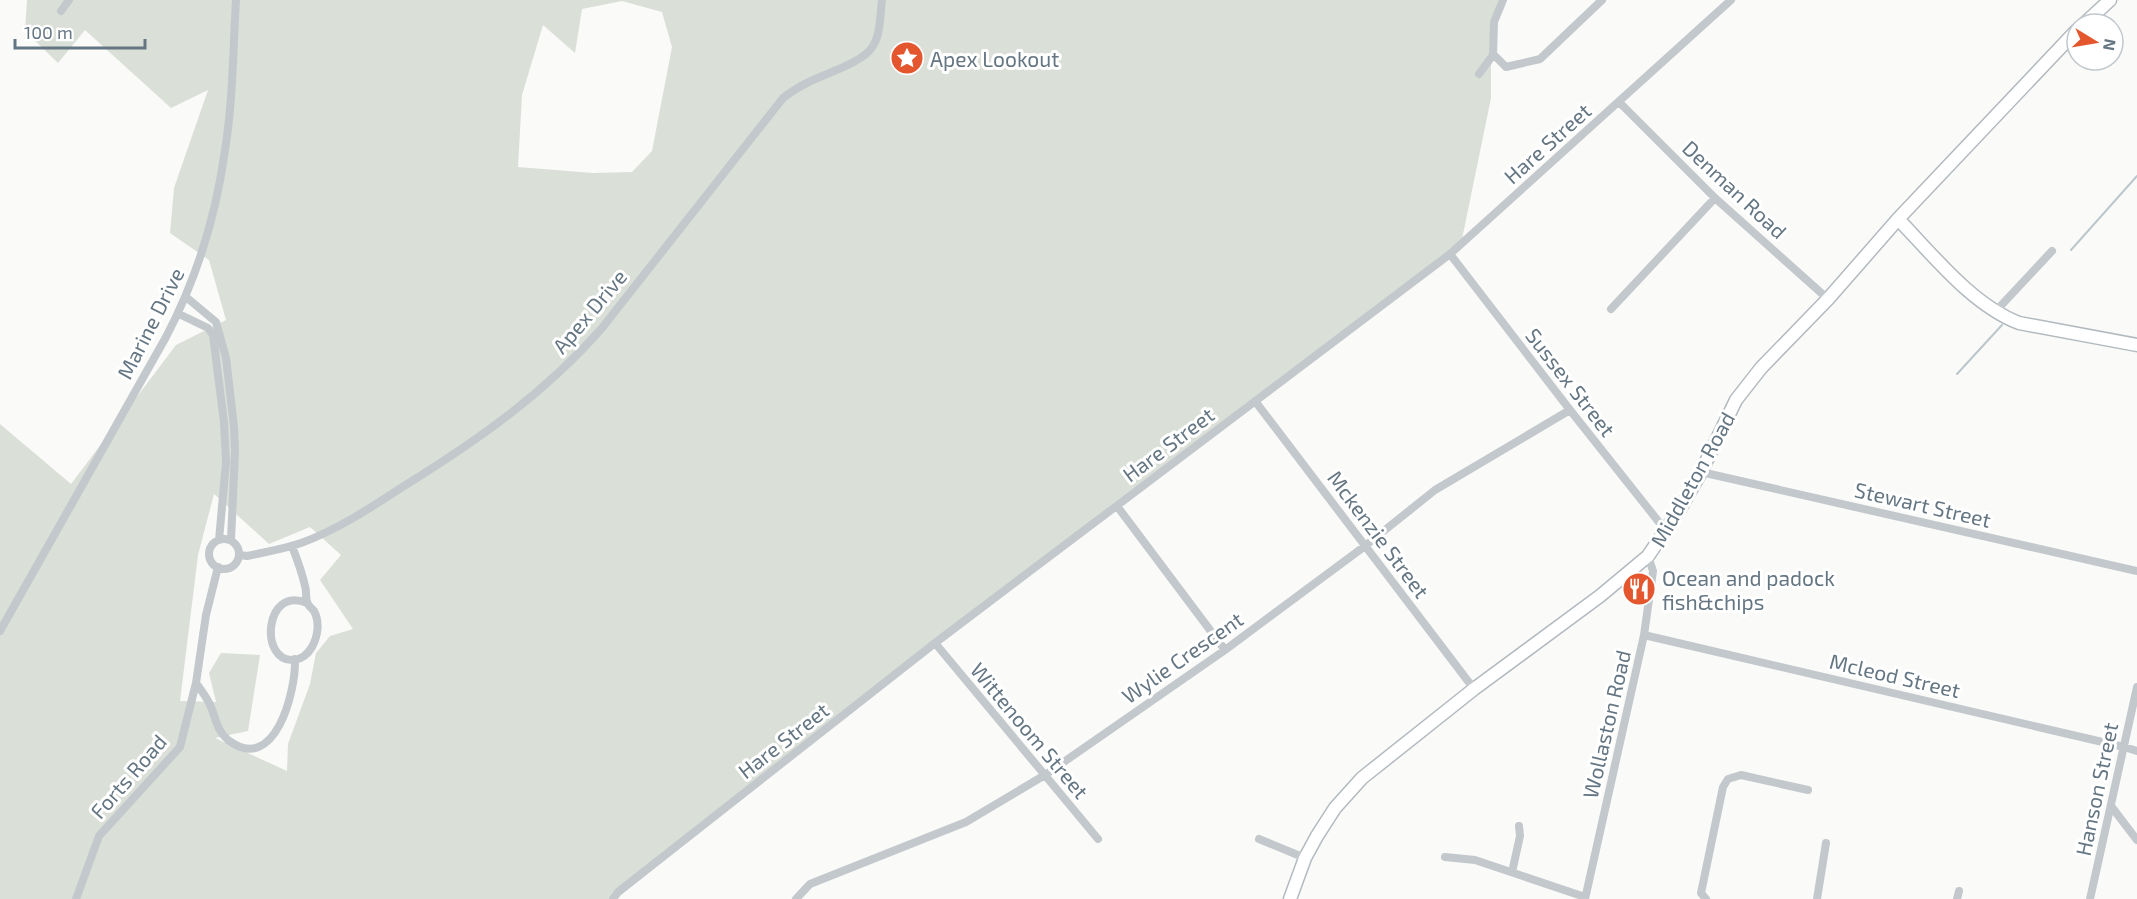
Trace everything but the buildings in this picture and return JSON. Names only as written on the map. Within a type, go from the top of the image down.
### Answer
[{"type":"main road","points":[[2097,12],[2110,0]]},
{"type":"main road","name":"Middleton Road","points":[[1290,899],[1305,858],[1335,808],[1362,778],[1474,689],[1600,596],[1648,556],[1666,531],[1701,472],[1736,399],[1761,368],[1828,299],[1898,219],[2065,43]]},
{"type":"main road","points":[[1898,219],[1975,297],[1995,312],[2019,323],[2137,345]]},
{"type":"street","points":[[61,11],[69,0]]},
{"type":"street","name":"Marine Drive","points":[[0,631],[179,314],[201,258],[210,227],[226,149],[237,0]]},
{"type":"street","name":"Apex Drive","points":[[239,555],[248,556],[292,546],[366,511],[456,454],[518,409],[567,366],[602,328],[783,98],[807,83],[866,54],[873,46],[878,32],[882,0]]},
{"type":"street","points":[[1479,74],[1493,54],[1494,22],[1503,0]]},
{"type":"street","points":[[1493,54],[1506,67],[1540,59],[1602,0]]},
{"type":"street","name":"Hare Street","points":[[613,899],[618,891],[935,643],[1450,254],[1731,0]]},
{"type":"street","name":"Denman Road","points":[[1619,102],[1715,198],[1828,299]]},
{"type":"street","points":[[1611,309],[1715,198]]},
{"type":"street","points":[[1995,312],[2052,251]]},
{"type":"street","name":"Sussex Street","points":[[1450,254],[1666,531]]},
{"type":"street","points":[[186,297],[216,322],[226,358],[235,451],[231,540]]},
{"type":"street","points":[[179,314],[208,328],[213,335],[222,400],[225,451],[225,490],[219,540]]},
{"type":"street","name":"Mckenzie Street","points":[[1255,401],[1474,689]]},
{"type":"street","name":"Wylie Crescent","points":[[796,899],[810,884],[966,822],[1045,775],[1225,650],[1365,546],[1435,490],[1570,410]]},
{"type":"street","name":"Stewart Street","points":[[1701,472],[2137,570]]},
{"type":"street","points":[[1117,506],[1225,650]]},
{"type":"street","points":[[219,540],[231,540],[236,544],[239,555],[232,567],[225,569],[218,567],[210,559],[214,543],[219,540]]},
{"type":"street","points":[[292,546],[306,590],[307,603]]},
{"type":"street","name":"Wollaston Road","points":[[1585,898],[1644,635],[1653,571],[1648,556]]},
{"type":"street","name":"Forts Road","points":[[76,899],[99,836],[180,747],[196,683],[206,615],[218,567]]},
{"type":"street","points":[[294,600],[307,603],[315,612],[316,636],[307,654],[295,659],[283,657],[275,650],[272,640],[271,624],[276,611],[284,603],[294,600]]},
{"type":"street","name":"Mcleod Street","points":[[1644,635],[2137,751]]},
{"type":"street","name":"Wittenoom Street","points":[[935,643],[1098,839]]},
{"type":"street","points":[[196,683],[211,707],[215,722],[226,738],[239,746],[255,747],[269,742],[286,712],[293,684],[295,659]]},
{"type":"street","name":"Hanson Street","points":[[2090,899],[2137,687]]},
{"type":"street","points":[[1706,899],[1701,893],[1723,787],[1728,779],[1741,776],[1808,790]]},
{"type":"street","points":[[2111,806],[2137,840]]},
{"type":"street","points":[[1512,872],[1519,844],[1518,826]]},
{"type":"street","points":[[1259,839],[1305,858]]},
{"type":"street","points":[[1817,899],[1826,843]]},
{"type":"street","points":[[1444,857],[1475,860],[1585,898]]},
{"type":"shaded area","points":[[27,0],[1499,0],[1491,22],[1491,98],[1461,244],[1115,502],[616,899],[0,899],[0,424],[71,484],[176,345],[226,320],[209,260],[170,233],[174,188],[208,90],[171,108],[85,30],[58,63],[25,31]],"holes":[[[622,1],[662,12],[672,47],[652,151],[632,172],[593,173],[518,167],[522,95],[543,25],[575,53],[582,9]],[[214,494],[269,544],[310,527],[341,555],[320,580],[353,629],[330,636],[316,653],[310,684],[288,744],[287,771],[215,738],[248,731],[260,655],[221,653],[209,673],[216,702],[180,701],[198,555]]]},
{"type":"waterway","points":[[2071,250],[2137,176]]},
{"type":"waterway","points":[[1957,374],[2002,325]]},
{"type":"place","name":"Apex Lookout","points":[[907,58]]},
{"type":"place","name":"Ocean and padock fish&chips","points":[[1639,589]]}]
